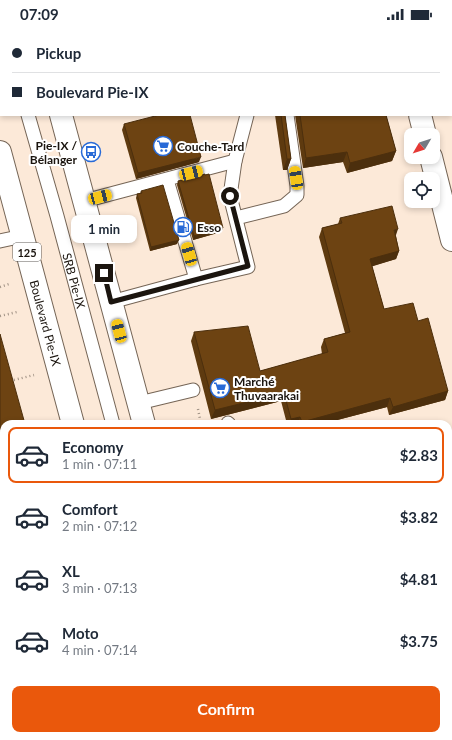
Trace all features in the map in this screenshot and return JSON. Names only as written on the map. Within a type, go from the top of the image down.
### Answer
[{"type":"main road","points":[[60,116],[143,420]]},
{"type":"main road","points":[[420,116],[423,128]]},
{"type":"main road","name":"Boulevard Pie-IX","points":[[0,152],[72,420]]},
{"type":"main road","points":[[433,164],[446,196],[452,240]]},
{"type":"lane","name":"SRB Pie-IX","points":[[28,116],[59,223],[111,420]]},
{"type":"lane","points":[[111,302],[248,266],[230,196],[236,161],[247,116]]},
{"type":"lane","points":[[236,218],[284,206],[297,195],[287,116]]},
{"type":"lane","points":[[84,201],[236,161]]},
{"type":"lane","points":[[167,180],[196,279]]},
{"type":"lane","points":[[0,241],[23,236]]},
{"type":"lane","points":[[139,403],[193,390]]},
{"type":"path","points":[[0,286],[13,283]]},
{"type":"path","points":[[0,316],[20,311]]},
{"type":"path","points":[[7,382],[38,374]]},
{"type":"building","points":[[155,116],[190,116],[201,157],[138,173],[124,124]]},
{"type":"building","points":[[281,116],[285,116],[291,159],[287,159]]},
{"type":"building","points":[[300,116],[386,116],[396,151],[350,163],[347,152],[306,158]]},
{"type":"building","points":[[209,174],[223,228],[194,236],[178,181]]},
{"type":"building","points":[[163,185],[179,240],[151,247],[137,194],[142,193],[141,191]]},
{"type":"building","points":[[392,206],[398,229],[394,230],[399,251],[370,259],[384,309],[413,303],[418,321],[428,318],[448,391],[393,407],[390,398],[309,420],[301,420],[300,417],[291,419],[284,393],[215,410],[194,332],[248,326],[260,371],[328,352],[324,339],[350,332],[322,228],[342,223],[340,218]]},
{"type":"building","points":[[0,334],[24,420],[0,420]]},
{"type":"place","name":"Couche-Tard","points":[[163,146]]},
{"type":"place","name":"Pie-IX / Bélanger","points":[[91,152]]},
{"type":"place","name":"Esso","points":[[183,227]]},
{"type":"place","name":"Marché Thuvaarakai","points":[[220,388]]},
{"type":"route","points":[[104,273],[111,302],[248,266],[230,196]]}]
